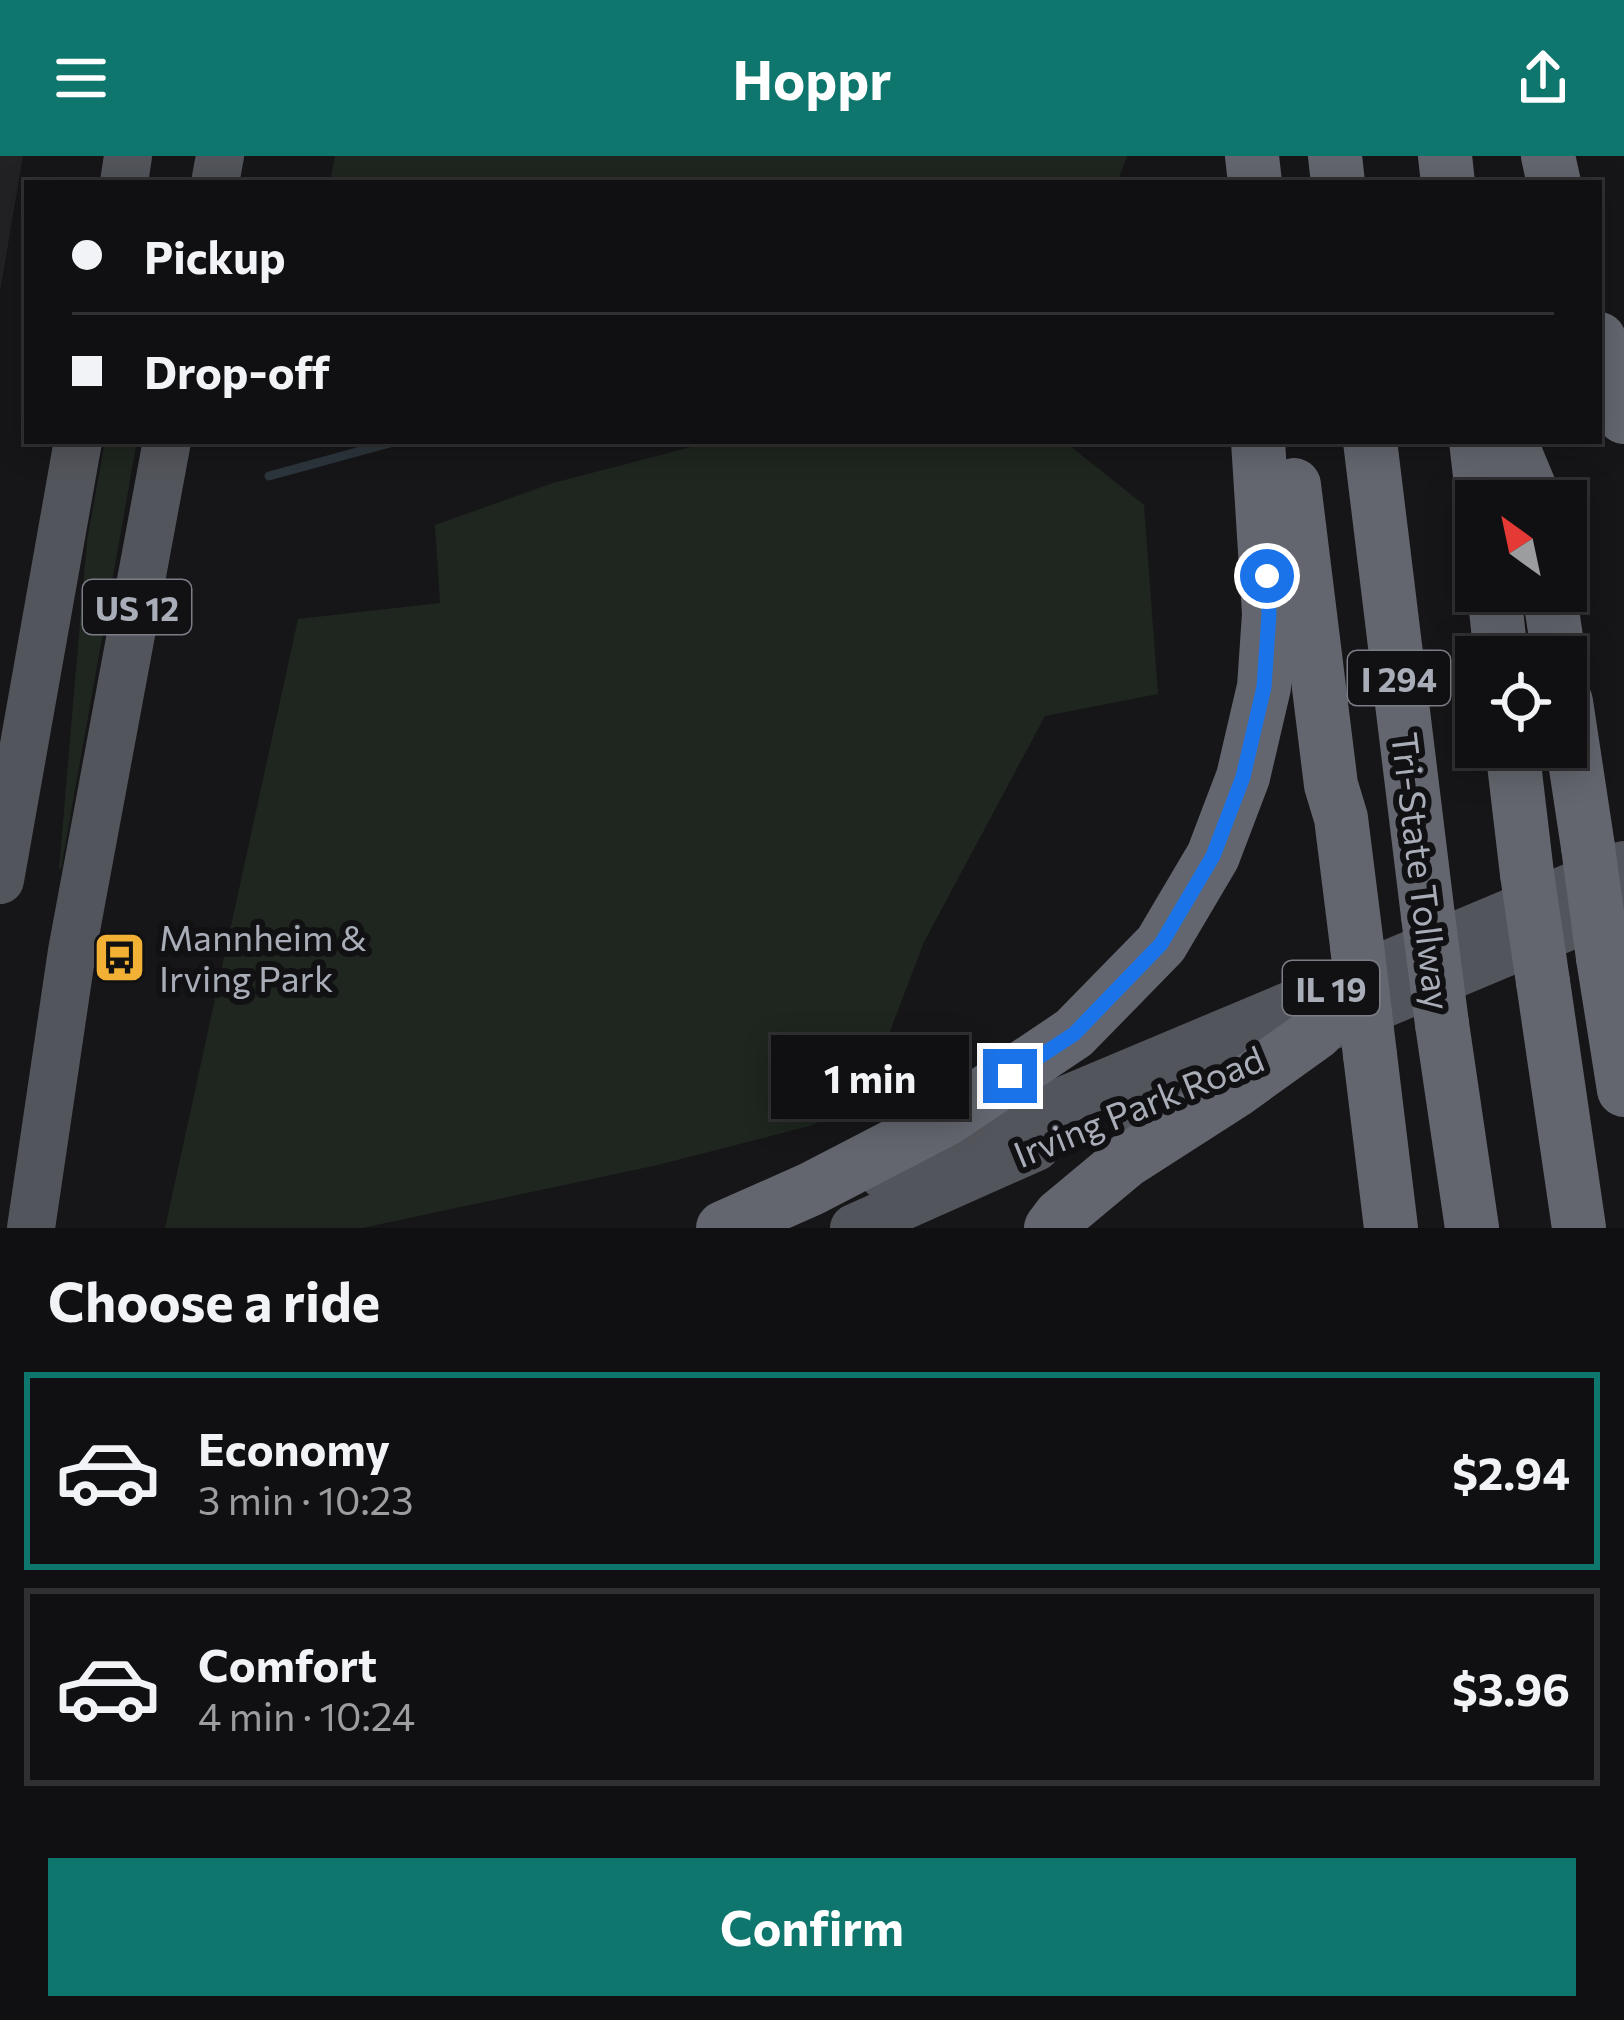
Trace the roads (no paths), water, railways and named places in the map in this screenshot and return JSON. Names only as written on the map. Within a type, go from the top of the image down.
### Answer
[{"type":"highway","points":[[1602,348],[1624,417]]},
{"type":"highway","points":[[727,1228],[946,1120],[1074,1034],[1161,944],[1213,856],[1243,777],[1264,687],[1269,614],[1258,444]]},
{"type":"highway","name":"I 294","points":[[1289,444],[1331,785],[1341,818],[1350,949],[1347,1049],[1391,1228]]},
{"type":"highway","name":"Tri-State Tollway","points":[[1370,444],[1472,1228]]},
{"type":"highway","points":[[1476,444],[1481,480]]},
{"type":"highway","points":[[1511,444],[1526,480]]},
{"type":"highway","points":[[1514,768],[1579,1228]]},
{"type":"highway","points":[[1583,768],[1606,856],[1603,958],[1624,1090]]},
{"type":"highway","points":[[1051,1228],[1126,1161],[1235,1091],[1347,1049],[1370,1228]]},
{"type":"main road","name":"US 12","points":[[0,880],[77,444]]},
{"type":"main road","name":"US 12","points":[[32,1225],[72,951],[166,444]]},
{"type":"main road","points":[[0,735],[38,672]]},
{"type":"main road","name":"Irving Park Road","points":[[727,1228],[877,1179],[1606,856]]},
{"type":"main road","name":"Irving Park Road","points":[[854,1228],[1045,1143],[1347,1049],[1624,903]]},
{"type":"waterway","points":[[269,476],[386,444]]},
{"type":"place","name":"Mannheim & Irving Park","points":[[120,957]]}]
